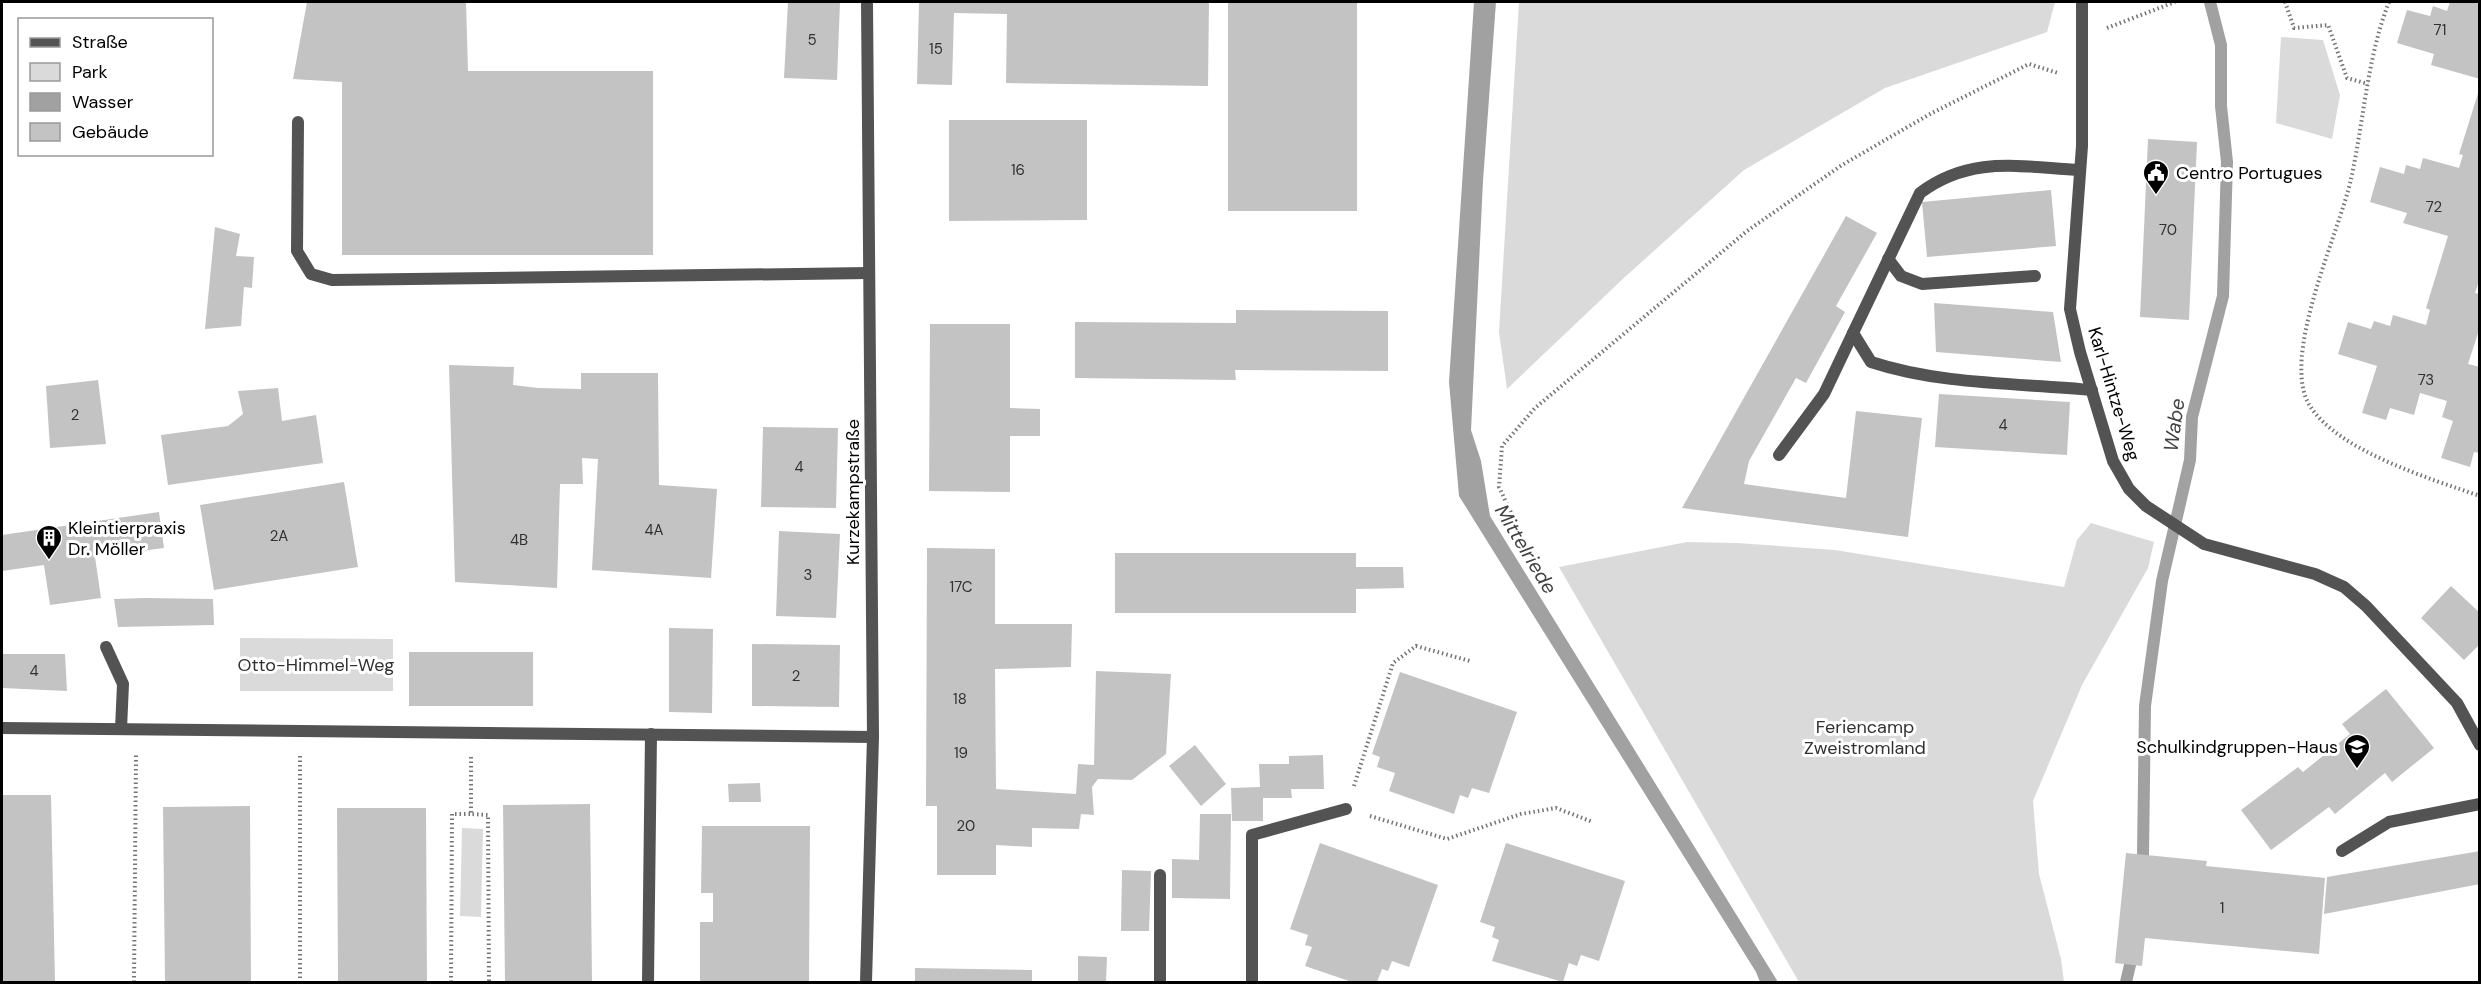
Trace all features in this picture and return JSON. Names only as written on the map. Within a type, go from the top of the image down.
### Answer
[{"type":"street","name":"Kurzekampstraße","points":[[866,982],[873,737],[867,2]]},
{"type":"street","name":"Karl-Hintze-Weg","points":[[2082,2],[2080,170],[2070,309],[2113,461],[2129,489],[2146,506],[2204,544],[2315,574],[2344,587],[2366,606],[2457,703],[2480,745]]},
{"type":"street","points":[[298,122],[297,251],[310,274],[332,280],[598,274],[869,273]]},
{"type":"street","points":[[1779,454],[1824,394],[1920,193],[1938,180],[1965,169],[1986,166],[2080,170]]},
{"type":"street","points":[[1888,259],[1902,276],[1922,284],[2035,276]]},
{"type":"street","points":[[1853,333],[1871,362],[1895,369],[1926,375],[2092,390]]},
{"type":"street","points":[[106,647],[123,684],[121,729]]},
{"type":"street","points":[[2,728],[873,737]]},
{"type":"street","points":[[648,982],[651,734]]},
{"type":"street","points":[[2342,851],[2389,822],[2480,804]]},
{"type":"street","points":[[1252,982],[1252,835],[1346,809]]},
{"type":"street","points":[[1160,875],[1160,982]]},
{"type":"path","points":[[2081,38],[2175,2]]},
{"type":"path","points":[[2285,2],[2294,28],[2328,25],[2347,78],[2368,84]]},
{"type":"path","points":[[2389,2],[2379,30],[2351,181],[2318,277],[2305,336],[2301,374],[2308,405],[2322,422],[2349,441],[2408,471],[2480,496]]},
{"type":"path","points":[[1528,549],[1499,487],[1502,446],[1535,408],[1642,317],[1766,218],[1842,165],[1932,113],[2029,64],[2061,74],[2081,88]]},
{"type":"path","points":[[1470,661],[1416,646],[1393,663],[1346,809],[1447,839],[1521,813],[1556,808],[1593,822]]},
{"type":"path","points":[[134,982],[136,729]]},
{"type":"path","points":[[299,731],[300,982]]},
{"type":"path","points":[[471,732],[471,814]]},
{"type":"path","points":[[451,982],[452,814],[488,815],[489,982]]},
{"type":"green space","points":[[1519,2],[2055,2],[2047,32],[1885,88],[1744,170],[1626,276],[1507,389],[1499,332]]},
{"type":"green space","points":[[2281,37],[2323,40],[2340,95],[2332,139],[2276,123]]},
{"type":"green space","name":"Feriencamp Zweistromland","points":[[2091,523],[2154,542],[2148,568],[2082,685],[2033,801],[2039,874],[2061,959],[2064,982],[1799,982],[1559,567],[1687,542],[1737,543],[1835,550],[2064,587],[2077,540]]},
{"type":"green space","name":"Otto-Himmel-Weg","points":[[240,638],[393,639],[393,691],[240,691]]},
{"type":"green space","points":[[462,828],[483,829],[481,917],[460,916]]},
{"type":"water","points":[[1474,2],[1496,2],[1483,181],[1471,430],[1481,461],[1490,516],[1778,982],[1760,982],[1756,972],[1459,496],[1449,382]]},
{"type":"building","points":[[307,2],[466,2],[468,71],[653,71],[653,255],[342,255],[342,82],[293,79]]},
{"type":"building","points":[[788,2],[840,2],[837,80],[784,78]]},
{"type":"building","points":[[919,2],[1209,2],[1208,86],[1006,83],[1007,14],[954,13],[952,85],[917,84]]},
{"type":"building","points":[[1228,2],[1357,2],[1357,211],[1228,211]]},
{"type":"building","points":[[2450,2],[2480,2],[2480,79],[2431,65],[2434,54],[2397,43],[2407,10],[2430,16],[2433,6],[2447,11]]},
{"type":"building","points":[[2480,87],[2480,278],[2475,293],[2480,294],[2480,327],[2468,364],[2480,367],[2480,453],[2474,452],[2470,467],[2441,458],[2453,421],[2442,417],[2447,401],[2420,393],[2414,415],[2390,408],[2386,420],[2362,413],[2377,366],[2338,354],[2348,322],[2371,329],[2374,321],[2390,326],[2393,315],[2426,325],[2430,310],[2426,308],[2448,236],[2403,223],[2407,213],[2370,202],[2380,167],[2404,174],[2406,165],[2420,169],[2423,158],[2459,168],[2463,155],[2459,154]]},
{"type":"building","points":[[949,120],[1087,120],[1087,220],[949,221]]},
{"type":"building","points":[[2148,139],[2197,142],[2189,320],[2140,317]]},
{"type":"building","points":[[2051,190],[2056,246],[1927,257],[1922,202]]},
{"type":"building","points":[[1846,216],[1877,233],[1836,306],[1845,312],[1806,383],[1796,378],[1749,461],[1744,484],[1846,498],[1856,411],[1922,418],[1908,537],[1682,508]]},
{"type":"building","points":[[215,227],[240,234],[236,256],[254,257],[252,288],[244,287],[241,326],[205,329]]},
{"type":"building","points":[[1934,303],[2053,312],[2061,362],[1936,352]]},
{"type":"building","points":[[1236,310],[1388,311],[1388,371],[1235,370],[1236,380],[1075,378],[1075,322],[1236,323]]},
{"type":"building","points":[[930,324],[1010,324],[1010,408],[1040,409],[1040,436],[1010,436],[1010,492],[929,491]]},
{"type":"building","points":[[449,365],[514,367],[513,385],[538,388],[581,389],[581,373],[658,373],[659,485],[717,489],[711,578],[592,570],[598,459],[582,458],[583,484],[560,484],[557,588],[455,582]]},
{"type":"building","points":[[98,380],[106,444],[50,448],[46,386]]},
{"type":"building","points":[[278,388],[282,421],[316,415],[323,463],[168,485],[161,435],[228,426],[243,414],[238,391]]},
{"type":"building","points":[[1939,394],[2070,402],[2067,455],[1935,447]]},
{"type":"building","points":[[763,427],[838,428],[836,508],[761,507]]},
{"type":"building","points":[[344,482],[358,567],[214,590],[200,505]]},
{"type":"building","name":"Kleintierpraxis Dr. Möller","points":[[159,512],[164,548],[95,557],[101,598],[50,605],[44,565],[2,571],[2,535]]},
{"type":"building","points":[[779,531],[840,534],[836,618],[776,616]]},
{"type":"building","points":[[927,548],[995,549],[995,624],[1072,624],[1071,667],[995,669],[996,789],[1076,794],[1078,764],[1094,765],[1096,671],[1171,674],[1166,754],[1132,780],[1098,779],[1092,787],[1094,815],[1081,814],[1079,829],[1032,828],[1032,847],[996,845],[996,875],[937,875],[937,806],[926,806]]},
{"type":"building","points":[[1115,553],[1356,553],[1356,567],[1403,567],[1404,588],[1356,589],[1356,613],[1115,613]]},
{"type":"building","points":[[2451,586],[2480,613],[2480,644],[2464,660],[2421,618]]},
{"type":"building","points":[[114,599],[213,599],[214,625],[118,627]]},
{"type":"building","points":[[669,628],[713,629],[712,713],[669,712]]},
{"type":"building","points":[[752,644],[840,645],[839,707],[752,706]]},
{"type":"building","points":[[409,652],[533,652],[533,706],[409,706]]},
{"type":"building","points":[[2,654],[65,654],[67,691],[2,688]]},
{"type":"building","points":[[1400,672],[1517,712],[1489,793],[1472,788],[1468,798],[1460,795],[1454,814],[1389,791],[1395,773],[1377,767],[1380,757],[1372,754]]},
{"type":"building","name":"Schulkindgruppen-Haus","points":[[2386,689],[2434,748],[2392,782],[2385,773],[2335,814],[2329,807],[2271,850],[2241,810],[2298,767],[2303,772],[2350,734],[2342,724]]},
{"type":"building","points":[[1195,745],[1226,784],[1201,806],[1169,766]]},
{"type":"building","points":[[1323,755],[1324,789],[1291,789],[1292,798],[1263,798],[1263,821],[1232,821],[1231,788],[1260,787],[1259,764],[1289,764],[1289,756]]},
{"type":"building","points":[[760,783],[761,802],[729,802],[728,784]]},
{"type":"building","points":[[2,795],[51,795],[55,982],[2,982]]},
{"type":"building","points":[[590,804],[592,982],[505,982],[503,805]]},
{"type":"building","points":[[250,806],[251,982],[165,982],[163,807]]},
{"type":"building","points":[[337,808],[426,808],[427,982],[338,982]]},
{"type":"building","points":[[1200,814],[1231,814],[1230,899],[1172,898],[1172,859],[1199,860]]},
{"type":"building","points":[[702,826],[810,826],[809,982],[700,982],[700,922],[713,922],[713,893],[701,893]]},
{"type":"building","points":[[1320,843],[1438,885],[1409,967],[1392,961],[1388,971],[1382,969],[1377,982],[1352,982],[1305,966],[1312,947],[1305,945],[1308,935],[1290,929]]},
{"type":"building","points":[[1506,843],[1625,881],[1599,961],[1581,955],[1577,966],[1569,963],[1563,982],[1492,961],[1499,940],[1492,937],[1495,927],[1480,922]]},
{"type":"building","points":[[2480,851],[2480,884],[2324,914],[2327,877]]},
{"type":"building","points":[[2126,853],[2207,861],[2206,866],[2325,878],[2319,954],[2145,938],[2142,966],[2115,963]]},
{"type":"building","points":[[1122,870],[1151,871],[1149,931],[1121,931]]},
{"type":"building","points":[[1078,956],[1107,957],[1106,982],[1078,982]]},
{"type":"building","points":[[915,968],[1032,970],[1032,982],[915,982]]},
{"type":"waterway","name":"Wabe","points":[[2143,855],[2145,706],[2162,581],[2190,460],[2192,417],[2223,296],[2227,162],[2221,106],[2221,45],[2210,2]]},
{"type":"waterway","name":"Wabe","points":[[2126,982],[2130,965]]},
{"type":"place","name":"Centro Portugues","points":[[2156,196]]},
{"type":"place","name":"Kleintierpraxis Dr. Möller","points":[[49,561]]},
{"type":"place","name":"Schulkindgruppen-Haus","points":[[2357,770]]},
{"type":"water label","name":"Mittelriede","points":[[1526,549]]}]
